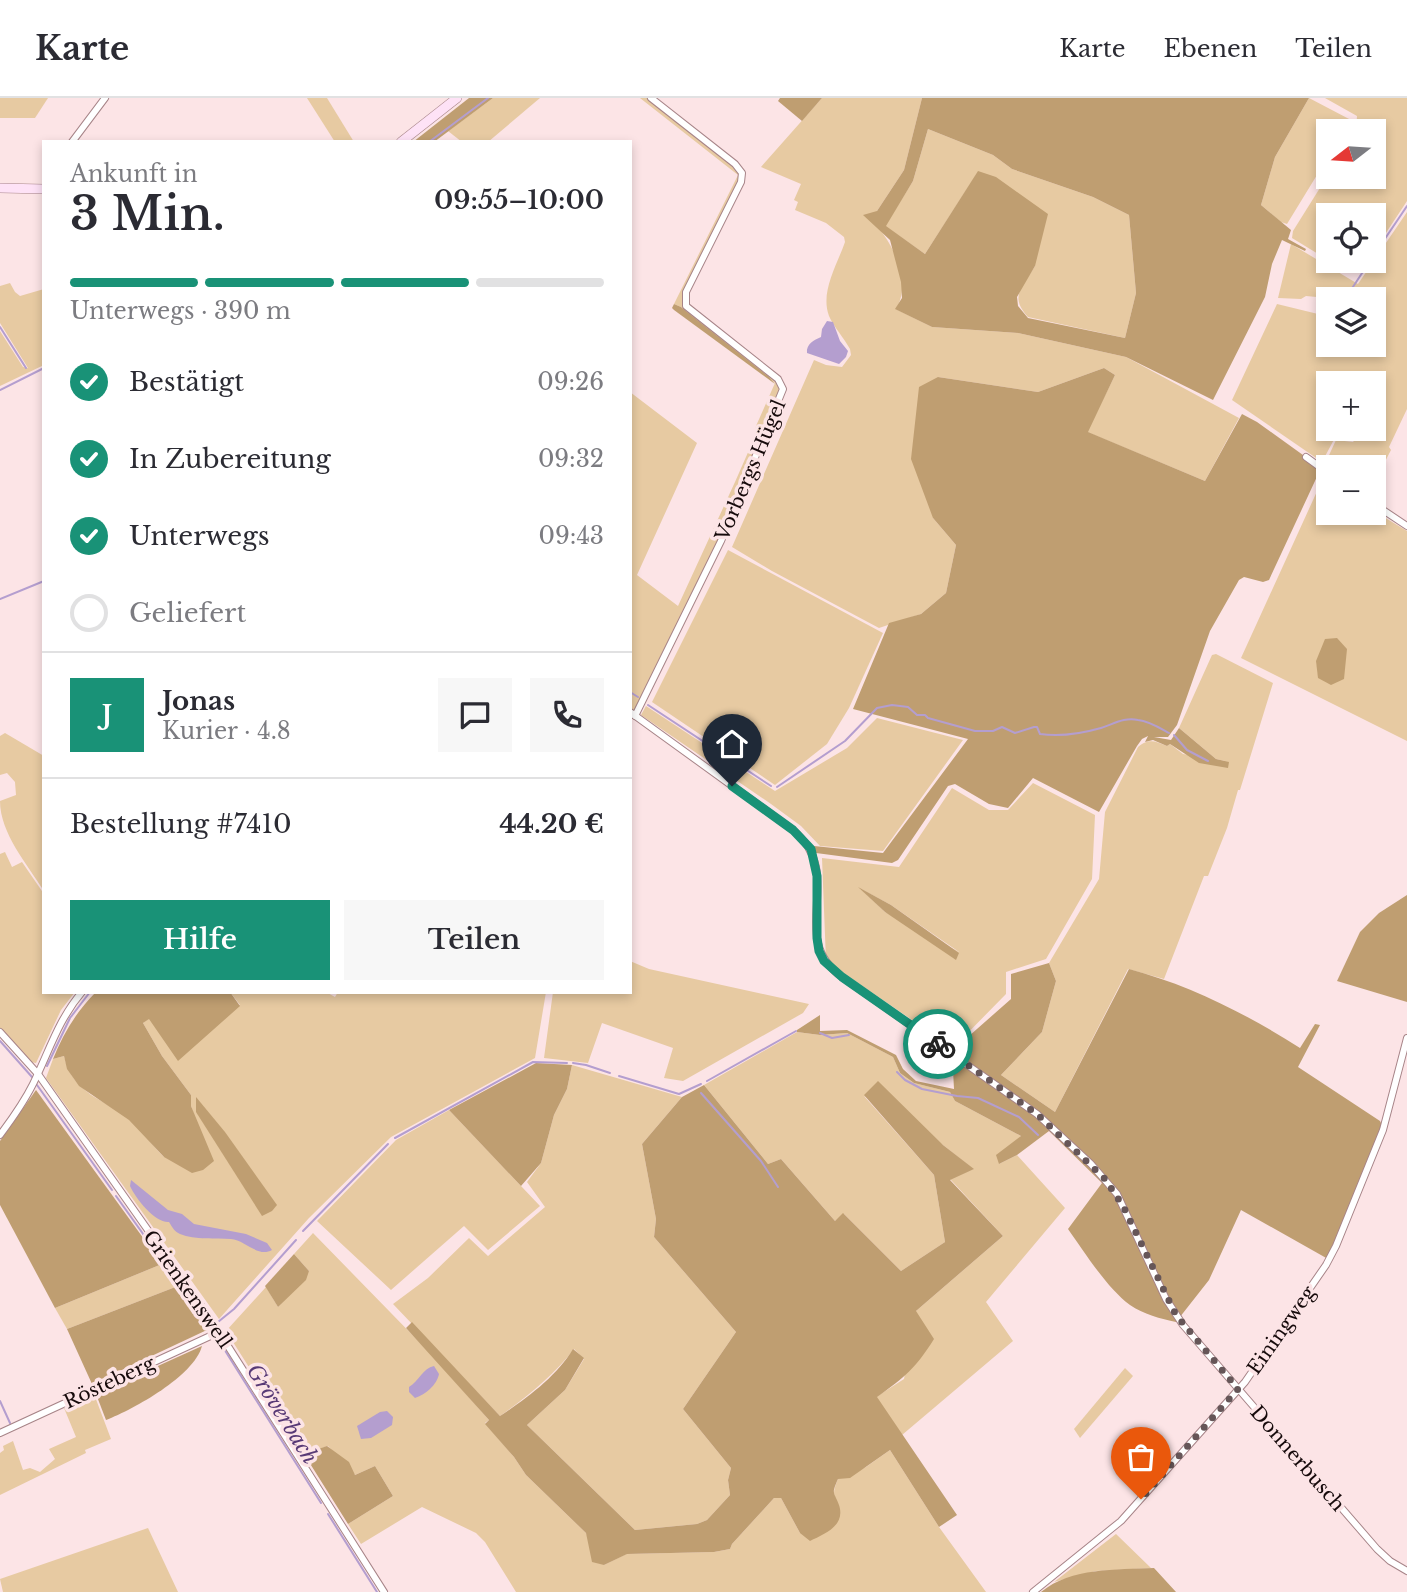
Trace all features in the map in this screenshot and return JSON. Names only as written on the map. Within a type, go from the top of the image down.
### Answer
[{"type":"main road","points":[[404,140],[457,98]]},
{"type":"main road","points":[[0,188],[42,189]]},
{"type":"street","points":[[74,140],[105,98]]},
{"type":"street","name":"Vorbergs Hügel","points":[[633,714],[721,541],[783,389],[778,379],[686,306],[686,292],[741,182],[742,173],[735,164],[651,98]]},
{"type":"street","points":[[1306,457],[1316,464]]},
{"type":"street","points":[[1386,512],[1407,526]]},
{"type":"street","name":"Donnerbusch","points":[[633,714],[793,830],[808,844],[816,865],[817,938],[824,961],[842,977],[1037,1114],[1098,1171],[1117,1194],[1176,1315],[1377,1549],[1407,1571]]},
{"type":"street","points":[[0,1135],[38,1074],[59,1024],[81,994]]},
{"type":"street","name":"Grienkenswell","points":[[0,1032],[38,1074],[219,1332],[384,1592]]},
{"type":"street","name":"Einingweg","points":[[1033,1592],[1115,1527],[1238,1389],[1325,1265],[1336,1246],[1383,1130],[1407,1038]]},
{"type":"street","name":"Rösteberg","points":[[0,1433],[219,1332]]},
{"type":"shaded area","points":[[0,98],[48,98],[35,118],[0,118]]},
{"type":"shaded area","points":[[307,98],[327,98],[353,140],[334,140]]},
{"type":"shaded area","points":[[469,98],[493,98],[437,140],[416,140]]},
{"type":"shaded area","points":[[493,98],[540,98],[490,140],[459,140],[448,131]]},
{"type":"shaded area","points":[[640,98],[649,98],[732,164],[739,174],[738,182],[682,300],[684,306],[777,381],[780,390],[720,540],[634,711],[632,394],[697,443],[637,575],[678,606],[753,441],[756,426],[775,383],[674,304],[738,175]]},
{"type":"shaded area","points":[[780,98],[822,98],[802,121],[778,101]]},
{"type":"shaded area","points":[[822,98],[922,98],[904,170],[877,211],[876,225],[889,243],[899,265],[902,288],[896,309],[932,327],[1018,333],[1126,357],[1239,418],[1205,481],[1087,432],[1115,375],[1104,368],[1038,392],[938,377],[933,518],[956,545],[946,593],[921,614],[879,628],[732,547],[814,360],[842,367],[851,355],[829,316],[827,307],[828,288],[845,242],[844,237],[826,223],[795,210],[798,202],[794,200],[801,184],[761,167]]},
{"type":"shaded area","points":[[922,98],[1309,98],[1275,157],[1261,205],[1291,230],[1288,239],[1306,249],[1305,251],[1282,240],[1272,264],[1265,297],[1213,400],[1126,357],[1018,333],[932,327],[895,309],[902,298],[901,282],[890,240],[863,215],[877,211],[904,170]],"holes":[[[928,129],[993,155],[1012,169],[1093,197],[1129,215],[1136,293],[1125,338],[1028,318],[1018,306],[1017,297],[1035,266],[1048,214],[996,177],[978,171],[925,254],[886,226],[913,181]]]},
{"type":"shaded area","points":[[1309,98],[1349,119],[1316,119],[1316,177],[1287,224],[1261,205],[1275,157]]},
{"type":"shaded area","points":[[1325,98],[1407,98],[1407,201],[1386,233],[1386,203],[1316,203],[1316,253],[1292,238],[1293,231],[1319,189],[1386,189],[1386,119],[1357,119],[1357,116]]},
{"type":"shaded area","points":[[928,129],[993,155],[1012,169],[1093,197],[1129,215],[1136,293],[1125,338],[1028,317],[1022,310],[1018,297],[1035,266],[978,172],[925,254],[885,226],[913,181]]},
{"type":"shaded area","points":[[1407,212],[1407,409],[1386,460],[1386,455],[1329,455],[1336,441],[1386,441],[1386,371],[1316,371],[1316,441],[1333,441],[1326,455],[1316,455],[1316,458],[1232,400],[1277,304],[1316,314],[1316,357],[1386,357],[1386,287],[1316,287],[1316,297],[1278,298],[1291,244],[1316,259],[1316,273],[1340,273],[1358,284],[1365,273],[1386,273],[1386,243]]},
{"type":"shaded area","points":[[10,283],[20,296],[42,290],[42,366],[0,386],[0,331],[23,367],[28,368],[0,323],[0,286]]},
{"type":"shaded area","points":[[674,304],[681,307],[775,384],[674,310]]},
{"type":"shaded area","points":[[827,321],[833,322],[840,341],[848,351],[839,364],[807,353],[809,345],[821,337]]},
{"type":"shaded area","points":[[1104,368],[1115,375],[1088,432],[1205,481],[1242,414],[1316,464],[1316,479],[1269,580],[1263,582],[1244,577],[1239,580],[1210,631],[1177,725],[1168,737],[1154,737],[1171,740],[1179,728],[1216,759],[1229,762],[1228,768],[1199,763],[1170,744],[1167,746],[1153,740],[1145,742],[1148,736],[1137,746],[1099,812],[1033,778],[1008,808],[989,804],[955,784],[948,786],[898,860],[892,863],[816,853],[814,846],[883,853],[968,739],[853,709],[889,623],[921,614],[946,593],[956,545],[933,518],[911,459],[919,387],[938,377],[1038,392]]},
{"type":"shaded area","points":[[1316,494],[1316,525],[1386,525],[1386,518],[1407,531],[1407,741],[1241,658]]},
{"type":"shaded area","points":[[728,550],[883,633],[849,708],[827,744],[775,785],[652,702]]},
{"type":"shaded area","points":[[1337,638],[1347,649],[1344,679],[1331,685],[1318,678],[1316,661],[1325,639]]},
{"type":"shaded area","points":[[1216,654],[1273,683],[1227,828],[1208,876],[1204,876],[1164,979],[1128,969],[1055,1112],[1001,1075],[1042,1032],[1056,981],[1049,963],[1099,879],[1105,812],[1138,747],[1149,741],[1167,746],[1170,744],[1183,754],[1229,762],[1216,759],[1179,728],[1212,655]]},
{"type":"shaded area","points":[[646,706],[775,791],[847,748],[877,718],[963,740],[883,851],[820,846],[801,826],[771,804],[641,715]]},
{"type":"shaded area","points":[[5,733],[42,755],[42,888],[4,825],[0,801],[16,795],[15,782],[7,773],[0,775],[0,736]]},
{"type":"shaded area","points":[[1033,783],[1095,815],[1092,879],[1046,959],[1006,972],[1006,994],[953,1048],[826,961],[822,858],[899,867],[952,788],[989,810],[1008,810]],"holes":[[[861,889],[891,905],[959,952],[885,912]]]},
{"type":"shaded area","points":[[5,852],[12,867],[22,862],[42,891],[42,994],[73,994],[61,1010],[36,1063],[31,1062],[0,1028],[0,854]]},
{"type":"shaded area","points":[[858,887],[891,905],[959,953],[956,960],[885,912]]},
{"type":"shaded area","points":[[1407,895],[1407,1002],[1337,981],[1360,932],[1379,913]]},
{"type":"shaded area","points":[[632,962],[649,969],[809,1004],[803,1013],[683,1081],[664,1078],[673,1048],[602,1023],[588,1063],[544,1058],[553,994],[632,994]]},
{"type":"shaded area","points":[[1049,963],[1056,981],[1042,1032],[1001,1075],[1055,1112],[1129,969],[1174,983],[1217,1002],[1300,1048],[1315,1024],[1320,1025],[1298,1067],[1380,1121],[1382,1125],[1328,1259],[1241,1210],[1209,1280],[1176,1322],[1146,1314],[1121,1298],[1068,1229],[1102,1183],[1049,1131],[1017,1155],[999,1164],[996,1155],[1021,1136],[955,1101],[950,1092],[914,1083],[900,1073],[893,1057],[847,1033],[820,1035],[797,1032],[820,1015],[820,1031],[847,1030],[896,1055],[903,1069],[916,1081],[954,1089],[952,1051],[1011,999],[1011,974]]},
{"type":"shaded area","points":[[94,994],[231,994],[240,1006],[178,1061],[149,1019],[143,1023],[162,1056],[191,1095],[191,1106],[214,1161],[203,1170],[192,1173],[164,1157],[129,1120],[79,1086],[67,1069],[64,1056],[53,1059],[82,1007]]},
{"type":"shaded area","points":[[232,994],[330,994],[335,997],[337,994],[546,994],[535,1058],[391,1137],[309,1218],[219,1319],[46,1078],[53,1059],[64,1056],[68,1069],[82,1088],[130,1120],[164,1157],[198,1127],[191,1106],[191,1095],[162,1056],[143,1023],[148,1019],[240,1005]]},
{"type":"shaded area","points":[[797,1032],[820,1035],[847,1033],[893,1057],[900,1073],[914,1083],[950,1092],[955,1101],[1021,1136],[999,1164],[1017,1155],[1065,1208],[986,1302],[1013,1341],[902,1435],[876,1397],[904,1379],[916,1311],[1003,1236],[950,1179],[973,1169],[943,1145],[864,1096],[934,1175],[945,1242],[901,1271],[844,1214],[835,1221],[781,1159],[768,1164],[704,1085]]},
{"type":"shaded area","points":[[536,1063],[572,1065],[567,1089],[554,1115],[541,1163],[521,1186],[449,1110]]},
{"type":"shaded area","points":[[572,1065],[682,1097],[642,1144],[656,1219],[654,1237],[736,1332],[683,1409],[731,1468],[728,1480],[730,1495],[707,1520],[697,1524],[635,1530],[527,1425],[565,1390],[584,1359],[574,1349],[540,1385],[500,1416],[393,1304],[428,1278],[469,1238],[488,1256],[545,1207],[527,1182],[541,1163],[554,1115],[567,1089]]},
{"type":"shaded area","points":[[878,1081],[943,1145],[974,1169],[950,1180],[1003,1236],[916,1311],[934,1339],[909,1372],[877,1397],[957,1515],[939,1527],[890,1450],[850,1478],[838,1479],[834,1491],[840,1512],[837,1524],[810,1541],[800,1533],[781,1498],[774,1498],[730,1549],[714,1552],[627,1554],[604,1565],[592,1562],[586,1533],[526,1475],[485,1424],[489,1420],[406,1328],[412,1322],[500,1416],[550,1378],[573,1349],[584,1358],[565,1390],[527,1425],[635,1530],[697,1524],[707,1520],[730,1495],[728,1480],[731,1468],[683,1409],[736,1332],[654,1237],[656,1219],[642,1144],[682,1097],[704,1085],[768,1164],[781,1159],[835,1221],[843,1213],[901,1271],[945,1242],[934,1175],[864,1095]]},
{"type":"shaded area","points":[[36,1090],[162,1264],[55,1308],[0,1205],[0,1141]]},
{"type":"shaded area","points":[[196,1097],[225,1132],[277,1205],[272,1211],[262,1216],[196,1112]]},
{"type":"shaded area","points":[[449,1110],[540,1206],[488,1250],[464,1226],[391,1290],[317,1221],[396,1140]]},
{"type":"shaded area","points":[[131,1180],[168,1210],[182,1214],[194,1224],[246,1234],[267,1243],[272,1250],[262,1252],[236,1240],[192,1237],[178,1233],[169,1222],[158,1219],[146,1209],[130,1186]]},
{"type":"shaded area","points":[[313,1233],[430,1353],[489,1420],[485,1423],[526,1475],[586,1533],[604,1565],[626,1554],[714,1552],[730,1549],[774,1498],[781,1498],[800,1533],[839,1506],[834,1493],[838,1479],[866,1467],[890,1450],[939,1527],[986,1592],[516,1592],[485,1542],[476,1533],[422,1507],[361,1544],[348,1524],[393,1496],[375,1466],[355,1475],[328,1446],[304,1454],[226,1331],[266,1287],[278,1307],[309,1271],[294,1254]]},
{"type":"shaded area","points":[[294,1254],[309,1271],[306,1280],[278,1307],[265,1286]]},
{"type":"shaded area","points":[[162,1264],[178,1286],[67,1329],[55,1308]]},
{"type":"shaded area","points":[[178,1286],[209,1329],[92,1384],[67,1329]]},
{"type":"shaded area","points":[[202,1346],[188,1369],[175,1380],[147,1400],[106,1420],[96,1394]]},
{"type":"shaded area","points":[[434,1366],[439,1374],[436,1382],[415,1398],[409,1392],[409,1387],[427,1369]]},
{"type":"shaded area","points":[[1125,1368],[1133,1376],[1080,1438],[1074,1429]]},
{"type":"shaded area","points":[[94,1394],[111,1439],[0,1495],[0,1453],[4,1450],[3,1446],[13,1441],[23,1470],[30,1468],[40,1472],[55,1459],[49,1449],[76,1437],[64,1408]]},
{"type":"shaded area","points":[[387,1411],[393,1417],[392,1425],[371,1438],[361,1439],[357,1426],[380,1412]]},
{"type":"shaded area","points":[[327,1446],[349,1462],[355,1475],[375,1466],[393,1496],[348,1524],[304,1454]]},
{"type":"shaded area","points":[[148,1528],[178,1592],[3,1592],[0,1579]]},
{"type":"shaded area","points":[[1116,1534],[1151,1568],[1096,1571],[1054,1582]]},
{"type":"shaded area","points":[[1154,1568],[1176,1592],[1041,1592],[1066,1578],[1094,1571]]},
{"type":"waterway","points":[[432,140],[488,98]]},
{"type":"waterway","points":[[1386,237],[1407,206]]},
{"type":"waterway","points":[[1353,287],[1362,273]]},
{"type":"waterway","points":[[0,327],[26,368]]},
{"type":"waterway","points":[[0,390],[42,369]]},
{"type":"waterway","name":"Gröverbach","points":[[0,599],[42,582]]},
{"type":"waterway","name":"Gröverbach","points":[[632,693],[638,697]]},
{"type":"waterway","name":"Gröverbach","points":[[648,705],[771,786]]},
{"type":"waterway","name":"Gröverbach","points":[[777,787],[845,741],[877,708],[892,705],[908,707],[917,715],[925,715],[975,731],[993,731],[1002,727],[1015,733],[1037,727],[1040,734],[1063,735],[1086,732],[1133,719],[1150,723],[1169,733]]},
{"type":"waterway","name":"Gröverbach","points":[[1174,735],[1187,750],[1208,761]]},
{"type":"waterway","points":[[47,1066],[70,1018],[88,994]]},
{"type":"waterway","points":[[707,1081],[796,1031]]},
{"type":"waterway","points":[[820,1033],[832,1038],[849,1035]]},
{"type":"waterway","name":"Gröverbach","points":[[0,1041],[32,1077]]},
{"type":"waterway","points":[[395,1138],[533,1062],[567,1063]]},
{"type":"waterway","points":[[573,1063],[610,1073]]},
{"type":"waterway","points":[[897,1072],[905,1080],[922,1089],[978,1098],[1019,1117],[1038,1135]]},
{"type":"waterway","points":[[619,1076],[679,1094],[701,1084]]},
{"type":"waterway","name":"Gröverbach","points":[[37,1085],[112,1190]]},
{"type":"waterway","points":[[701,1093],[761,1161],[778,1187]]},
{"type":"waterway","points":[[303,1231],[388,1144]]},
{"type":"waterway","name":"Gröverbach","points":[[116,1196],[211,1329]]},
{"type":"waterway","points":[[218,1322],[234,1309],[296,1240]]},
{"type":"waterway","name":"Gröverbach","points":[[219,1341],[321,1503]]},
{"type":"waterway","points":[[0,1401],[10,1423]]},
{"type":"waterway","name":"Gröverbach","points":[[328,1514],[377,1592]]},
{"type":"way so far","points":[[938,1044],[1037,1114],[1105,1179],[1117,1194],[1166,1298],[1182,1325],[1238,1389],[1141,1499]]},
{"type":"route","points":[[732,786],[793,830],[811,849],[817,876],[817,938],[824,961],[832,970],[938,1044]]}]
